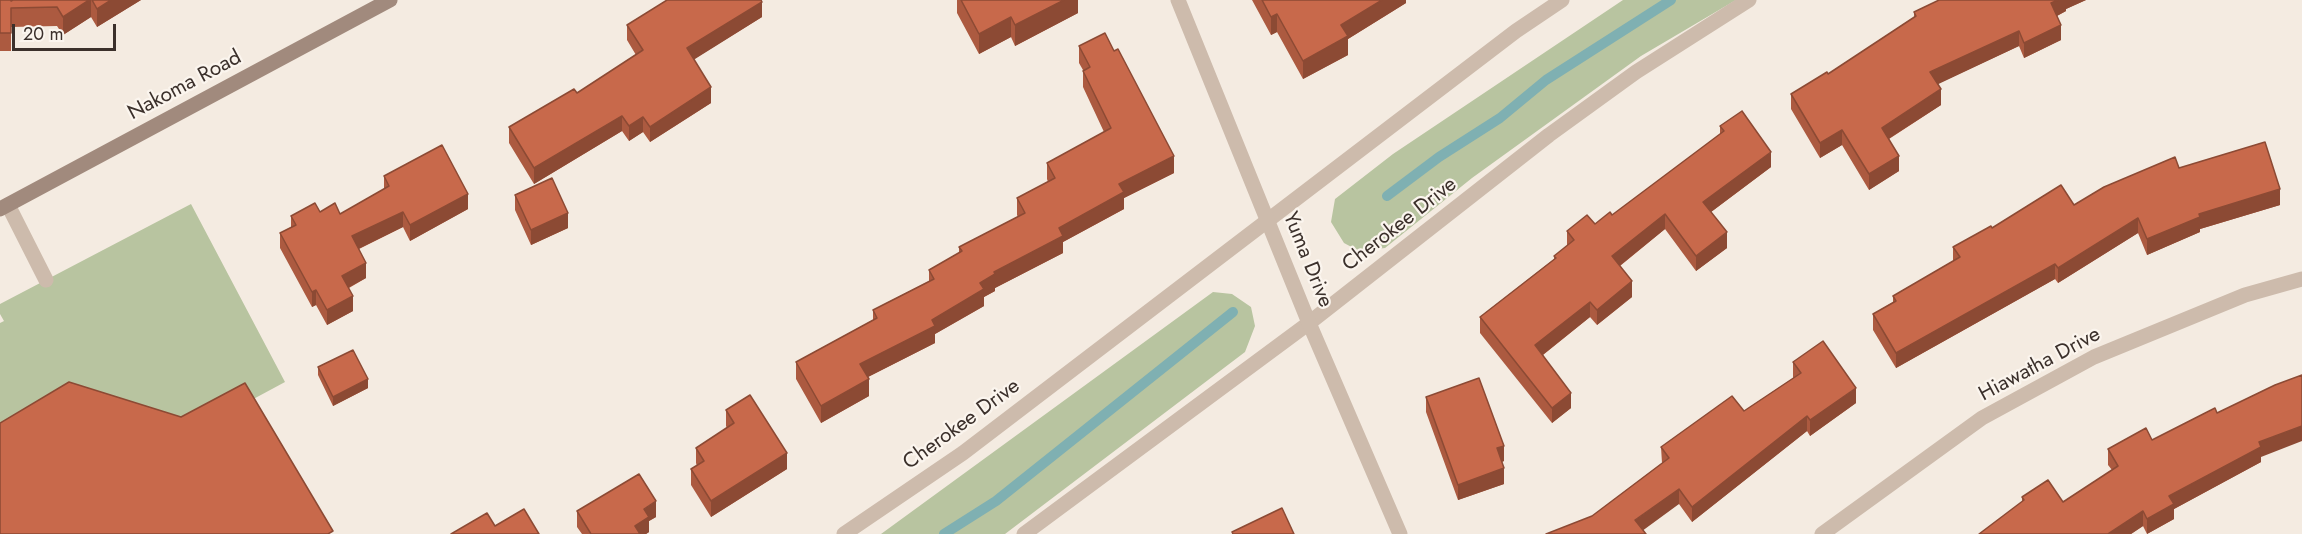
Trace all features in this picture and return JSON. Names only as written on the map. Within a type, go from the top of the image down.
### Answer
[{"type":"main road","name":"Nakoma Road","points":[[4,207],[390,0]]},
{"type":"street","name":"Yuma Drive","points":[[1178,0],[1309,323],[1400,534]]},
{"type":"street","name":"Cherokee Drive","points":[[844,534],[963,453],[1516,31],[1562,0]]},
{"type":"street","name":"Cherokee Drive","points":[[1024,534],[1309,323],[1557,129],[1636,72],[1749,0]]},
{"type":"street","points":[[4,207],[46,280]]},
{"type":"street","name":"Hiawatha Drive","points":[[1822,534],[1982,418],[2094,357],[2245,296],[2302,279]]},
{"type":"green space","points":[[1623,0],[1736,0],[1641,56],[1472,178],[1385,248],[1359,251],[1344,243],[1331,222],[1335,199],[1393,154]]},
{"type":"green space","points":[[191,204],[285,382],[181,438],[0,443],[0,323],[4,321],[0,314],[0,304]]},
{"type":"green space","points":[[1213,292],[1232,294],[1251,307],[1255,326],[1245,352],[1005,534],[881,534]]},
{"type":"building","points":[[0,0],[89,0],[63,17],[57,7],[11,8],[11,33],[0,33]]},
{"type":"building","points":[[92,0],[111,0],[97,9]]},
{"type":"building","points":[[667,0],[761,0],[762,2],[687,48],[711,87],[650,127],[643,117],[629,126],[622,116],[534,168],[509,127],[574,89],[577,93],[643,50],[627,25]]},
{"type":"building","points":[[961,0],[1064,0],[1015,25],[1011,17],[979,34]]},
{"type":"building","points":[[1262,0],[1382,0],[1341,25],[1348,36],[1303,61],[1277,14],[1271,17]]},
{"type":"building","points":[[1939,0],[2058,0],[2051,3],[2061,25],[2024,43],[2019,31],[1930,72],[1941,89],[1882,128],[1899,156],[1869,174],[1842,130],[1820,143],[1791,94],[1827,72],[1828,74],[1916,16],[1914,12]]},
{"type":"building","points":[[1105,33],[1114,51],[1118,49],[1174,156],[1119,184],[1124,192],[1059,228],[1063,236],[994,272],[995,274],[980,283],[984,289],[932,320],[935,326],[860,364],[869,379],[821,406],[796,362],[877,318],[873,310],[934,279],[929,270],[962,251],[959,247],[1025,213],[1017,198],[1055,178],[1047,163],[1111,128],[1083,71],[1090,67],[1079,46]]},
{"type":"building","points":[[1742,111],[1771,152],[1703,202],[1727,232],[1696,256],[1665,214],[1612,256],[1632,281],[1597,310],[1590,302],[1535,345],[1571,393],[1552,408],[1480,317],[1556,258],[1554,256],[1574,240],[1567,231],[1587,215],[1595,224],[1610,212],[1612,215],[1724,131],[1720,126]]},
{"type":"building","points":[[2265,142],[2280,189],[2199,214],[2200,217],[2147,239],[2138,218],[2058,268],[2055,264],[1896,353],[1873,314],[1896,301],[1893,296],[1960,257],[1953,247],[1991,226],[1992,228],[2061,185],[2074,205],[2104,187],[2175,157],[2179,168]]},
{"type":"building","points":[[442,145],[468,194],[410,225],[403,212],[352,236],[366,263],[342,276],[353,296],[327,310],[316,290],[312,292],[280,233],[296,225],[291,216],[315,203],[320,212],[335,203],[340,214],[389,186],[384,176]]},
{"type":"building","points":[[552,178],[568,213],[531,230],[515,195]]},
{"type":"building","points":[[1823,341],[1856,388],[1810,420],[1807,416],[1692,507],[1679,489],[1635,520],[1646,534],[1546,534],[1592,516],[1669,458],[1661,447],[1732,396],[1744,411],[1801,373],[1793,362]]},
{"type":"building","points":[[353,350],[368,379],[333,397],[318,367]]},
{"type":"building","points":[[2302,375],[2302,426],[2259,442],[2261,447],[2169,496],[2174,504],[2147,519],[2143,511],[2108,534],[1979,534],[2024,500],[2022,497],[2048,480],[2063,502],[2118,466],[2108,449],[2146,428],[2152,440],[2215,408],[2217,413],[2275,385]]},
{"type":"building","points":[[1479,378],[1504,446],[1497,448],[1504,468],[1458,485],[1426,397]]},
{"type":"building","points":[[69,382],[181,417],[245,383],[333,531],[328,534],[0,534],[0,423]]},
{"type":"building","points":[[750,395],[787,453],[711,501],[691,469],[704,461],[696,448],[734,423],[726,410]]},
{"type":"building","points":[[639,474],[656,501],[644,509],[649,517],[635,526],[640,534],[591,534],[577,511]]},
{"type":"building","points":[[1282,508],[1294,534],[1233,534],[1232,532]]},
{"type":"building","points":[[524,509],[539,534],[451,534],[487,513],[495,526]]},
{"type":"waterway","points":[[1387,196],[1439,157],[1500,118],[1546,80],[1671,0]]},
{"type":"waterway","points":[[944,534],[996,501],[1233,312]]}]
